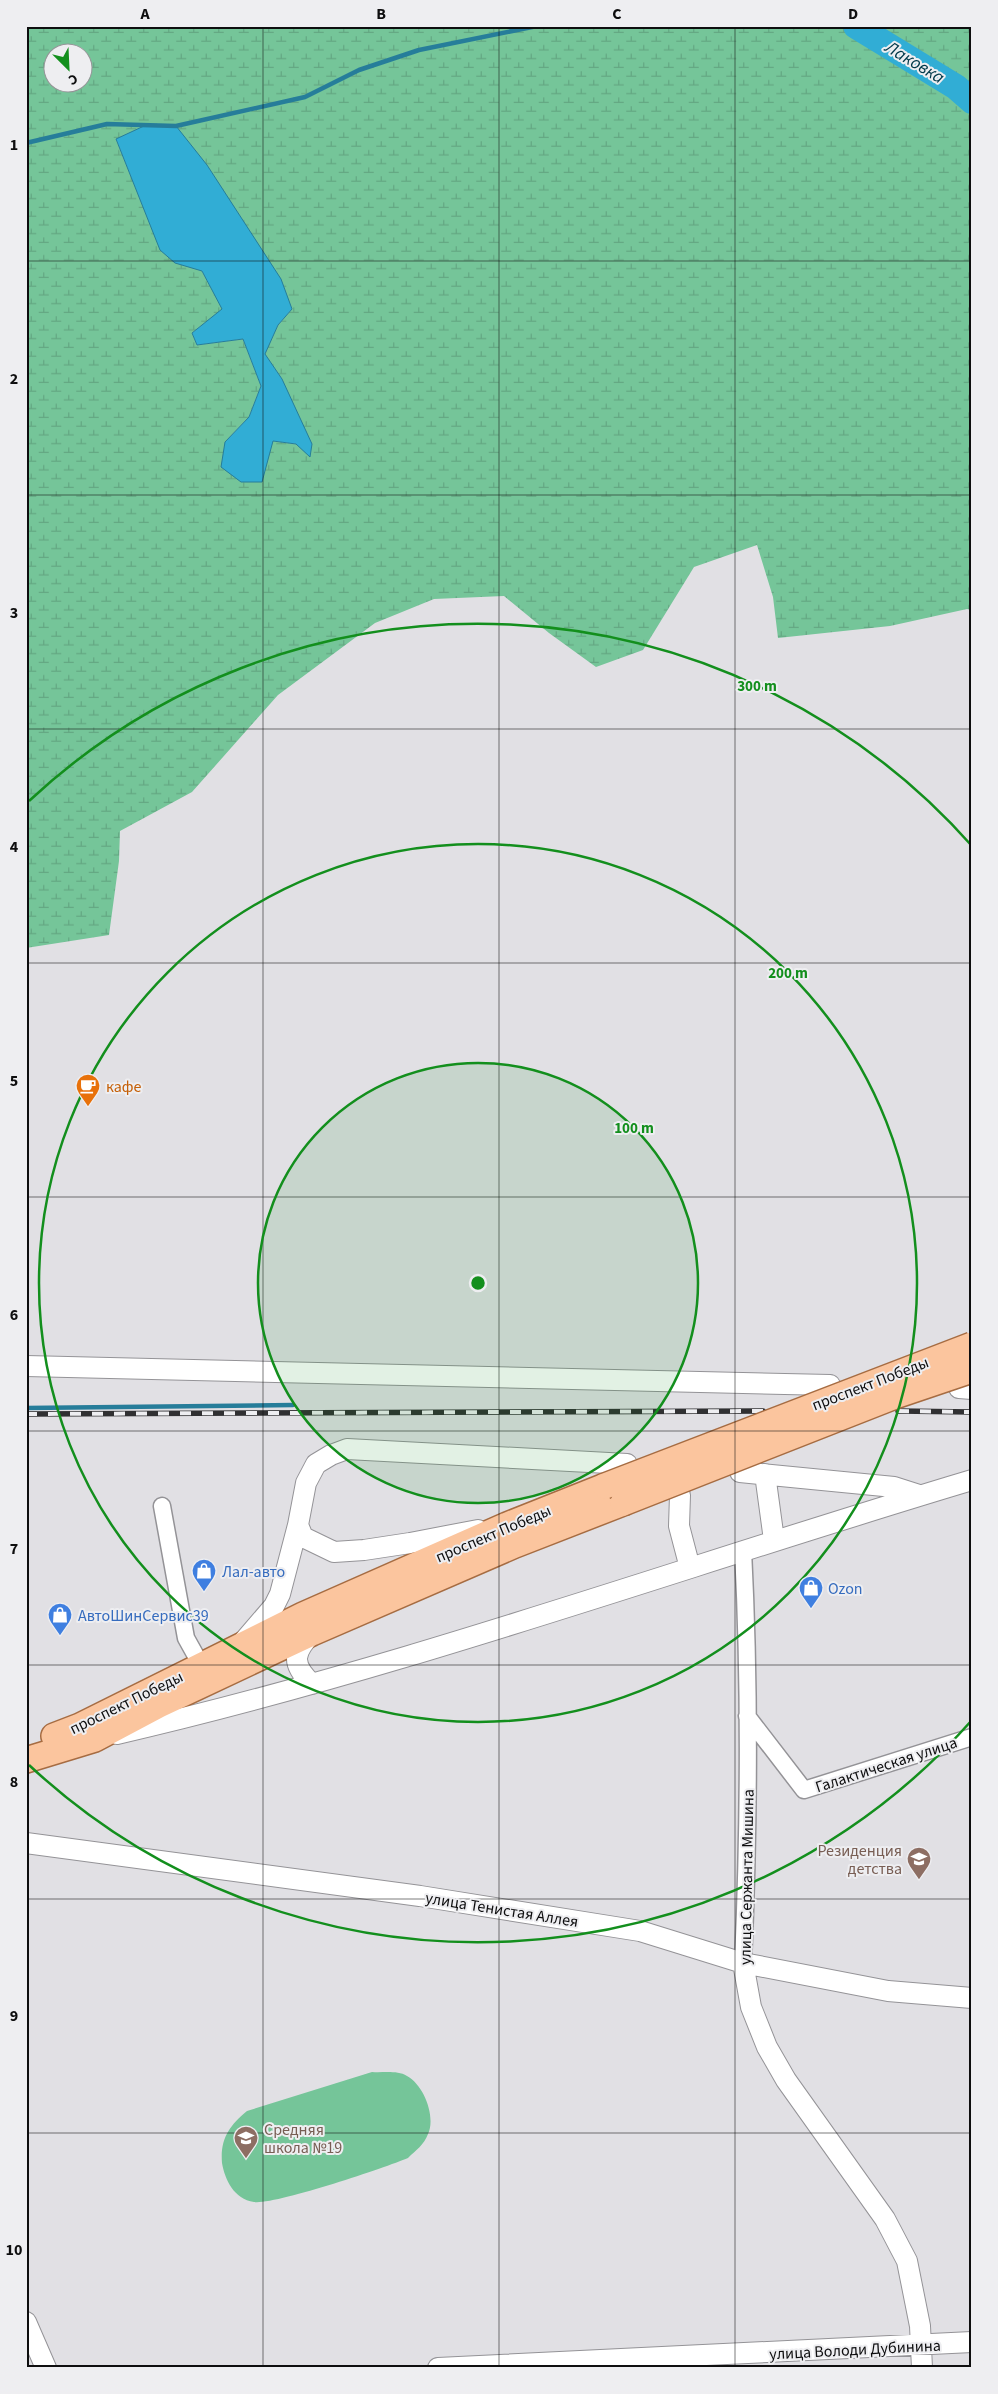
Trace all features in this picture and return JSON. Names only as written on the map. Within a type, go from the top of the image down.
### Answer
[{"type":"main road","name":"проспект Победы","points":[[26,1760],[95,1738],[312,1633],[515,1545],[614,1494],[972,1345]]},
{"type":"main road","name":"проспект Победы","points":[[26,1747],[80,1726],[303,1615],[507,1525],[614,1494],[895,1396],[967,1382]]},
{"type":"street","name":"проспект Победы","points":[[26,1366],[830,1385]]},
{"type":"street","points":[[238,1646],[274,1606],[280,1594],[298,1525],[306,1482],[316,1464],[330,1455],[348,1449],[627,1464]]},
{"type":"street","points":[[740,1472],[894,1487],[919,1496]]},
{"type":"street","points":[[765,1474],[774,1540]]},
{"type":"street","points":[[95,1738],[312,1684],[972,1480]]},
{"type":"street","points":[[680,1495],[679,1526],[690,1568]]},
{"type":"street","points":[[162,1506],[186,1638],[201,1665]]},
{"type":"street","points":[[298,1525],[303,1537],[334,1552],[364,1550],[410,1543],[507,1525]]},
{"type":"street","name":"улица Сержанта Мишина","points":[[743,1550],[748,1649],[746,1880],[743,1964],[751,2007],[767,2047],[786,2080],[885,2218],[907,2261],[920,2326],[922,2368]]},
{"type":"street","points":[[312,1633],[299,1647],[296,1660],[303,1675],[312,1684]]},
{"type":"street","name":"Галактическая улица","points":[[747,1716],[804,1790],[972,1737]]},
{"type":"street","name":"улица Тенистая Аллея","points":[[26,1843],[420,1896],[640,1931],[743,1964],[888,1991],[972,1998]]},
{"type":"street","points":[[26,2322],[46,2368]]},
{"type":"street","name":"улица Володи Дубинина","points":[[438,2368],[921,2346],[972,2342]]},
{"type":"green space","points":[[26,26],[972,26],[972,610],[967,609],[890,626],[778,638],[773,597],[757,545],[694,567],[643,650],[596,667],[549,633],[504,596],[434,599],[375,623],[278,695],[192,792],[120,831],[119,861],[109,935],[26,948]],"holes":[[[116,139],[207,165],[292,309],[278,325],[264,354],[282,379],[296,444],[273,441],[225,442],[249,417],[261,386],[243,339],[197,345],[192,333],[223,309],[202,271],[142,203]]]},
{"type":"green space","points":[[372,2072],[394,2072],[407,2076],[419,2086],[427,2102],[430,2119],[428,2134],[422,2144],[408,2158],[377,2170],[284,2198],[254,2202],[236,2193],[225,2176],[222,2154],[227,2134],[247,2111]]},
{"type":"water","points":[[144,126],[176,126],[207,165],[281,279],[292,309],[278,325],[265,354],[282,379],[312,444],[310,457],[296,444],[273,441],[262,482],[241,482],[221,467],[225,442],[249,417],[261,386],[243,339],[197,345],[192,333],[222,309],[202,271],[175,263],[160,250],[116,139]]},
{"type":"waterway","points":[[26,143],[107,124],[176,126],[305,97],[359,70],[419,50],[537,26]]},
{"type":"waterway","name":"Лаковка","points":[[856,26],[956,87],[972,101]]},
{"type":"waterway","points":[[26,1408],[293,1405]]},
{"type":"railway","points":[[26,1414],[763,1411]]},
{"type":"railway","points":[[898,1411],[972,1412]]},
{"type":"place","name":"кафе","points":[[88,1107]]},
{"type":"place","name":"Лал-авто","points":[[204,1592]]},
{"type":"place","name":"Ozon","points":[[811,1609]]},
{"type":"place","name":"АвтоШинСервис39","points":[[60,1636]]},
{"type":"place","name":"Резиденция детства","points":[[919,1880]]},
{"type":"place","name":"Средняя школа №19","points":[[246,2159]]}]
